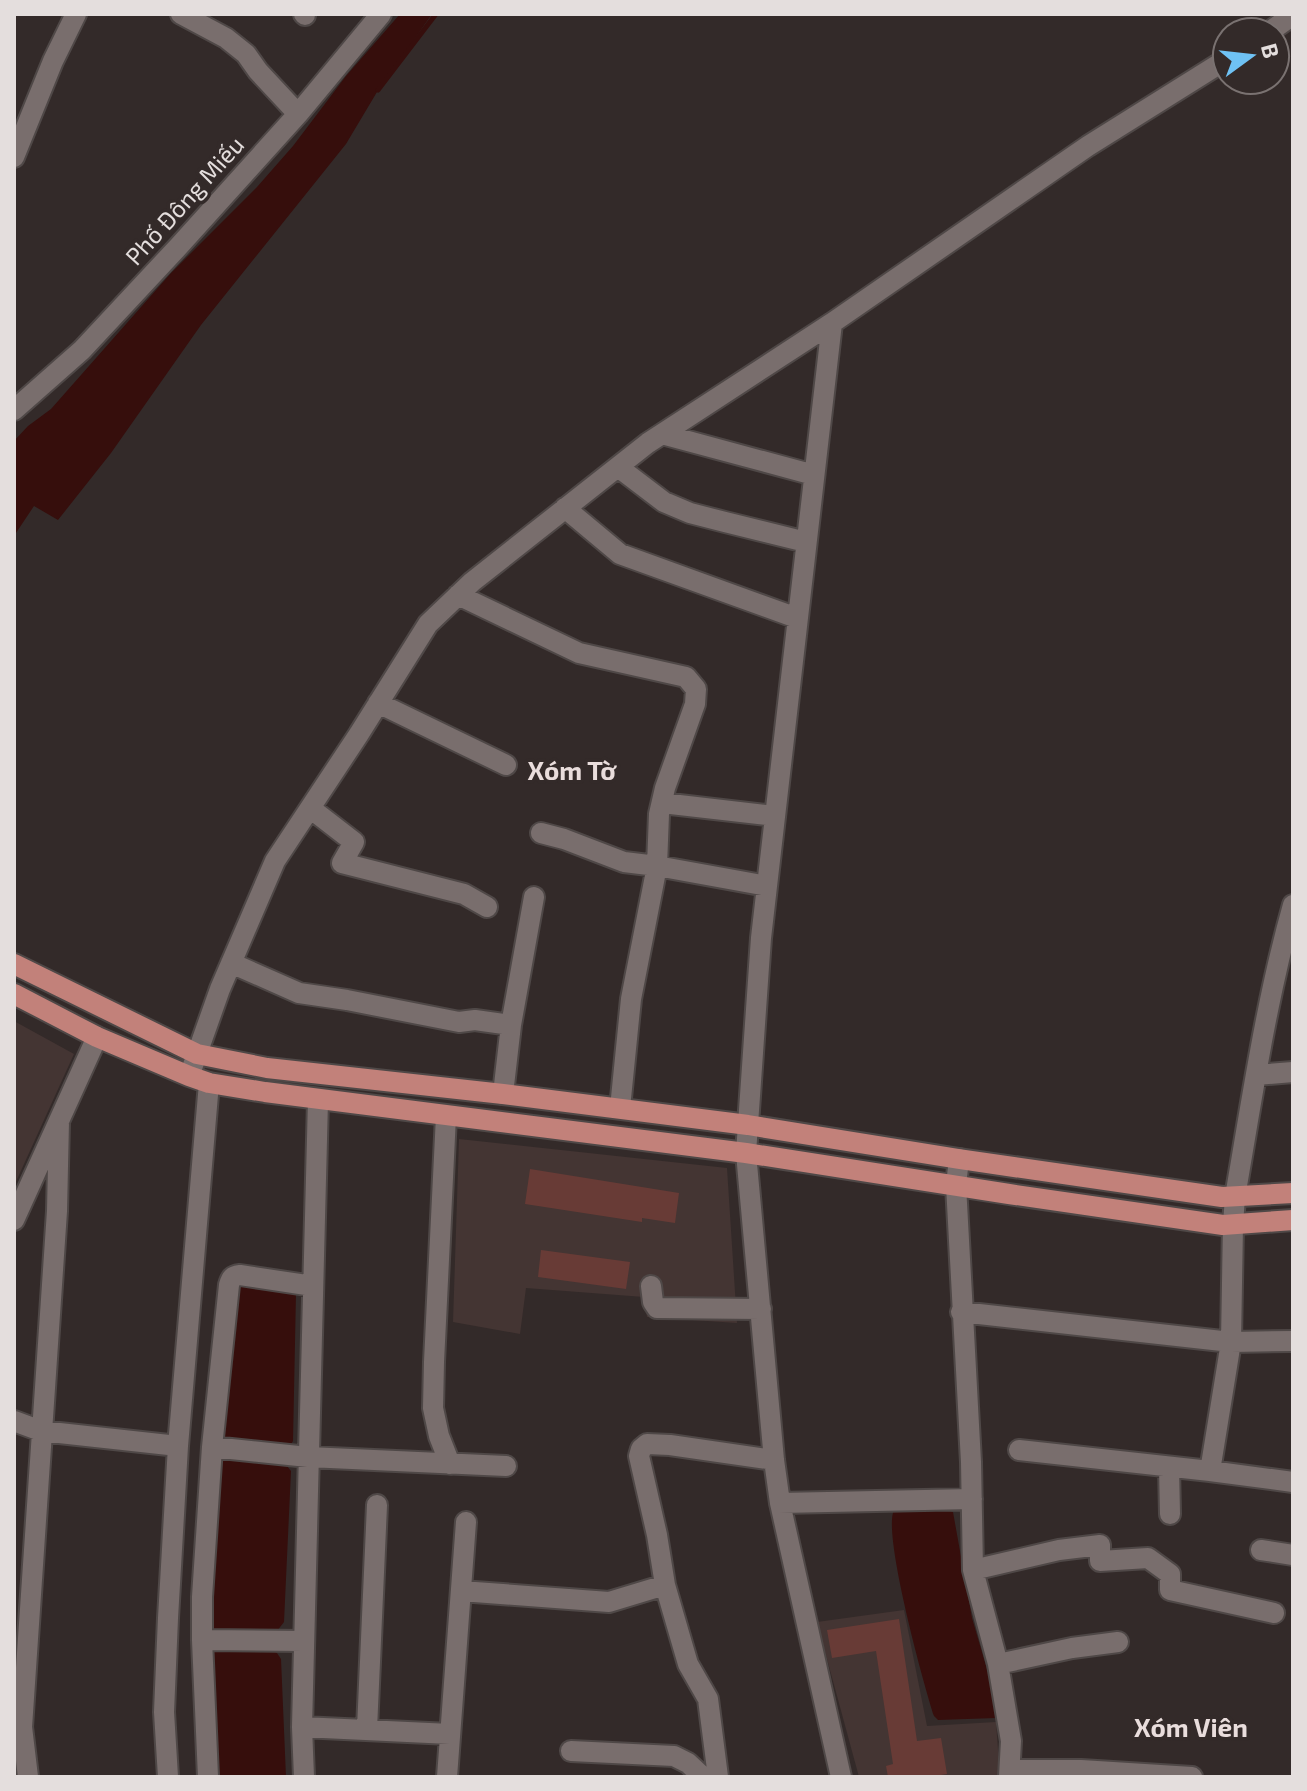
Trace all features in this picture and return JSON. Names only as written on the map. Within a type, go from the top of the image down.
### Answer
[{"type":"main road","points":[[14,964],[197,1054],[267,1068],[748,1125],[1222,1197],[1293,1193]]},
{"type":"main road","points":[[14,994],[97,1037],[209,1083],[318,1100],[746,1153],[1223,1225],[1293,1220]]},
{"type":"street","points":[[14,157],[53,61],[76,14]]},
{"type":"street","points":[[181,14],[226,38],[246,54],[298,114]]},
{"type":"street","name":"Phố Đông Miếu","points":[[14,410],[82,350],[179,246],[298,114],[381,14]]},
{"type":"street","points":[[189,1076],[231,963],[275,861],[428,624],[472,582],[662,434],[832,323],[1088,146],[1211,69]]},
{"type":"street","points":[[832,323],[761,938],[746,1153],[780,1503],[841,1777]]},
{"type":"street","points":[[662,434],[814,475]]},
{"type":"street","points":[[618,467],[664,502],[714,519],[806,542]]},
{"type":"street","points":[[565,508],[620,554],[797,618]]},
{"type":"street","points":[[458,595],[579,653],[686,677],[696,689],[695,704],[682,736],[659,814],[657,866],[631,999],[620,1108]]},
{"type":"street","points":[[378,703],[506,765]]},
{"type":"street","points":[[662,803],[775,816]]},
{"type":"street","points":[[310,808],[354,842],[342,863],[464,894],[487,907]]},
{"type":"street","points":[[541,833],[624,862],[767,886]]},
{"type":"street","points":[[503,1094],[511,1025],[534,897]]},
{"type":"street","points":[[1210,1471],[1231,1342],[1235,1197],[1264,1025],[1285,963],[1293,905]]},
{"type":"street","points":[[231,963],[299,993],[459,1022],[475,1020],[511,1025]]},
{"type":"street","points":[[14,1220],[97,1037]]},
{"type":"street","points":[[1256,1075],[1293,1072]]},
{"type":"street","points":[[168,1777],[164,1712],[178,1446],[209,1083]]},
{"type":"street","points":[[304,1777],[302,1727],[318,1100]]},
{"type":"street","points":[[446,1116],[433,1408],[450,1464]]},
{"type":"street","points":[[28,1777],[18,1727],[57,1211],[59,1121]]},
{"type":"street","points":[[959,1159],[956,1185],[970,1435],[973,1570],[998,1664],[1011,1741],[1009,1774],[1081,1770],[1192,1777]]},
{"type":"street","points":[[208,1777],[202,1597],[212,1447],[231,1279],[240,1275],[313,1286]]},
{"type":"street","points":[[651,1286],[657,1308],[761,1309]]},
{"type":"street","points":[[961,1312],[1231,1342],[1291,1342]]},
{"type":"street","points":[[14,1421],[41,1431],[178,1446]]},
{"type":"street","points":[[718,1777],[708,1699],[688,1664],[665,1585],[639,1456],[647,1444],[774,1460]]},
{"type":"street","points":[[212,1447],[308,1457],[506,1466]]},
{"type":"street","points":[[1019,1450],[1293,1482]]},
{"type":"street","points":[[1169,1467],[1170,1514]]},
{"type":"street","points":[[780,1503],[972,1499]]},
{"type":"street","points":[[367,1729],[377,1505]]},
{"type":"street","points":[[447,1777],[466,1522]]},
{"type":"street","points":[[973,1570],[1059,1550],[1100,1545],[1100,1561],[1148,1558],[1170,1574],[1170,1590],[1274,1613]]},
{"type":"street","points":[[1261,1550],[1293,1555]]},
{"type":"street","points":[[461,1591],[609,1602],[665,1585]]},
{"type":"street","points":[[202,1640],[304,1641]]},
{"type":"street","points":[[998,1664],[1118,1642]]},
{"type":"street","points":[[302,1727],[450,1734]]},
{"type":"street","points":[[571,1751],[674,1756],[688,1763],[703,1777]]},
{"type":"shaded area","points":[[400,14],[432,14],[377,92],[346,144],[201,325],[111,453],[58,520],[34,506],[14,536],[14,441],[51,409],[171,273],[257,187]]},
{"type":"shaded area","points":[[14,1021],[74,1054],[14,1186]]},
{"type":"shaded area","points":[[459,1139],[727,1168],[737,1323],[647,1317],[644,1297],[526,1288],[520,1334],[453,1322]]},
{"type":"shaded area","points":[[238,1283],[296,1293],[293,1441],[290,1446],[221,1437]]},
{"type":"shaded area","points":[[219,1458],[278,1464],[287,1466],[291,1471],[284,1622],[277,1631],[216,1632],[210,1627]]},
{"type":"shaded area","points":[[946,1509],[953,1512],[972,1618],[1000,1715],[996,1718],[938,1720],[934,1716],[906,1610],[894,1548],[894,1510]]},
{"type":"shaded area","points":[[904,1610],[927,1726],[996,1722],[1000,1777],[859,1777],[817,1622]]},
{"type":"shaded area","points":[[212,1649],[271,1650],[281,1659],[286,1777],[212,1777]]},
{"type":"building","points":[[530,1169],[679,1193],[675,1223],[642,1218],[642,1222],[525,1204]]},
{"type":"building","points":[[541,1250],[630,1262],[626,1289],[538,1277]]},
{"type":"building","points":[[899,1619],[917,1741],[941,1738],[947,1774],[888,1777],[886,1766],[893,1764],[876,1651],[832,1658],[827,1630]]},
{"type":"waterway","points":[[378,90],[436,14]]},
{"type":"district","name":"Xóm Tờ","points":[[572,769]]},
{"type":"district","name":"Xóm Viên","points":[[1191,1726]]}]
